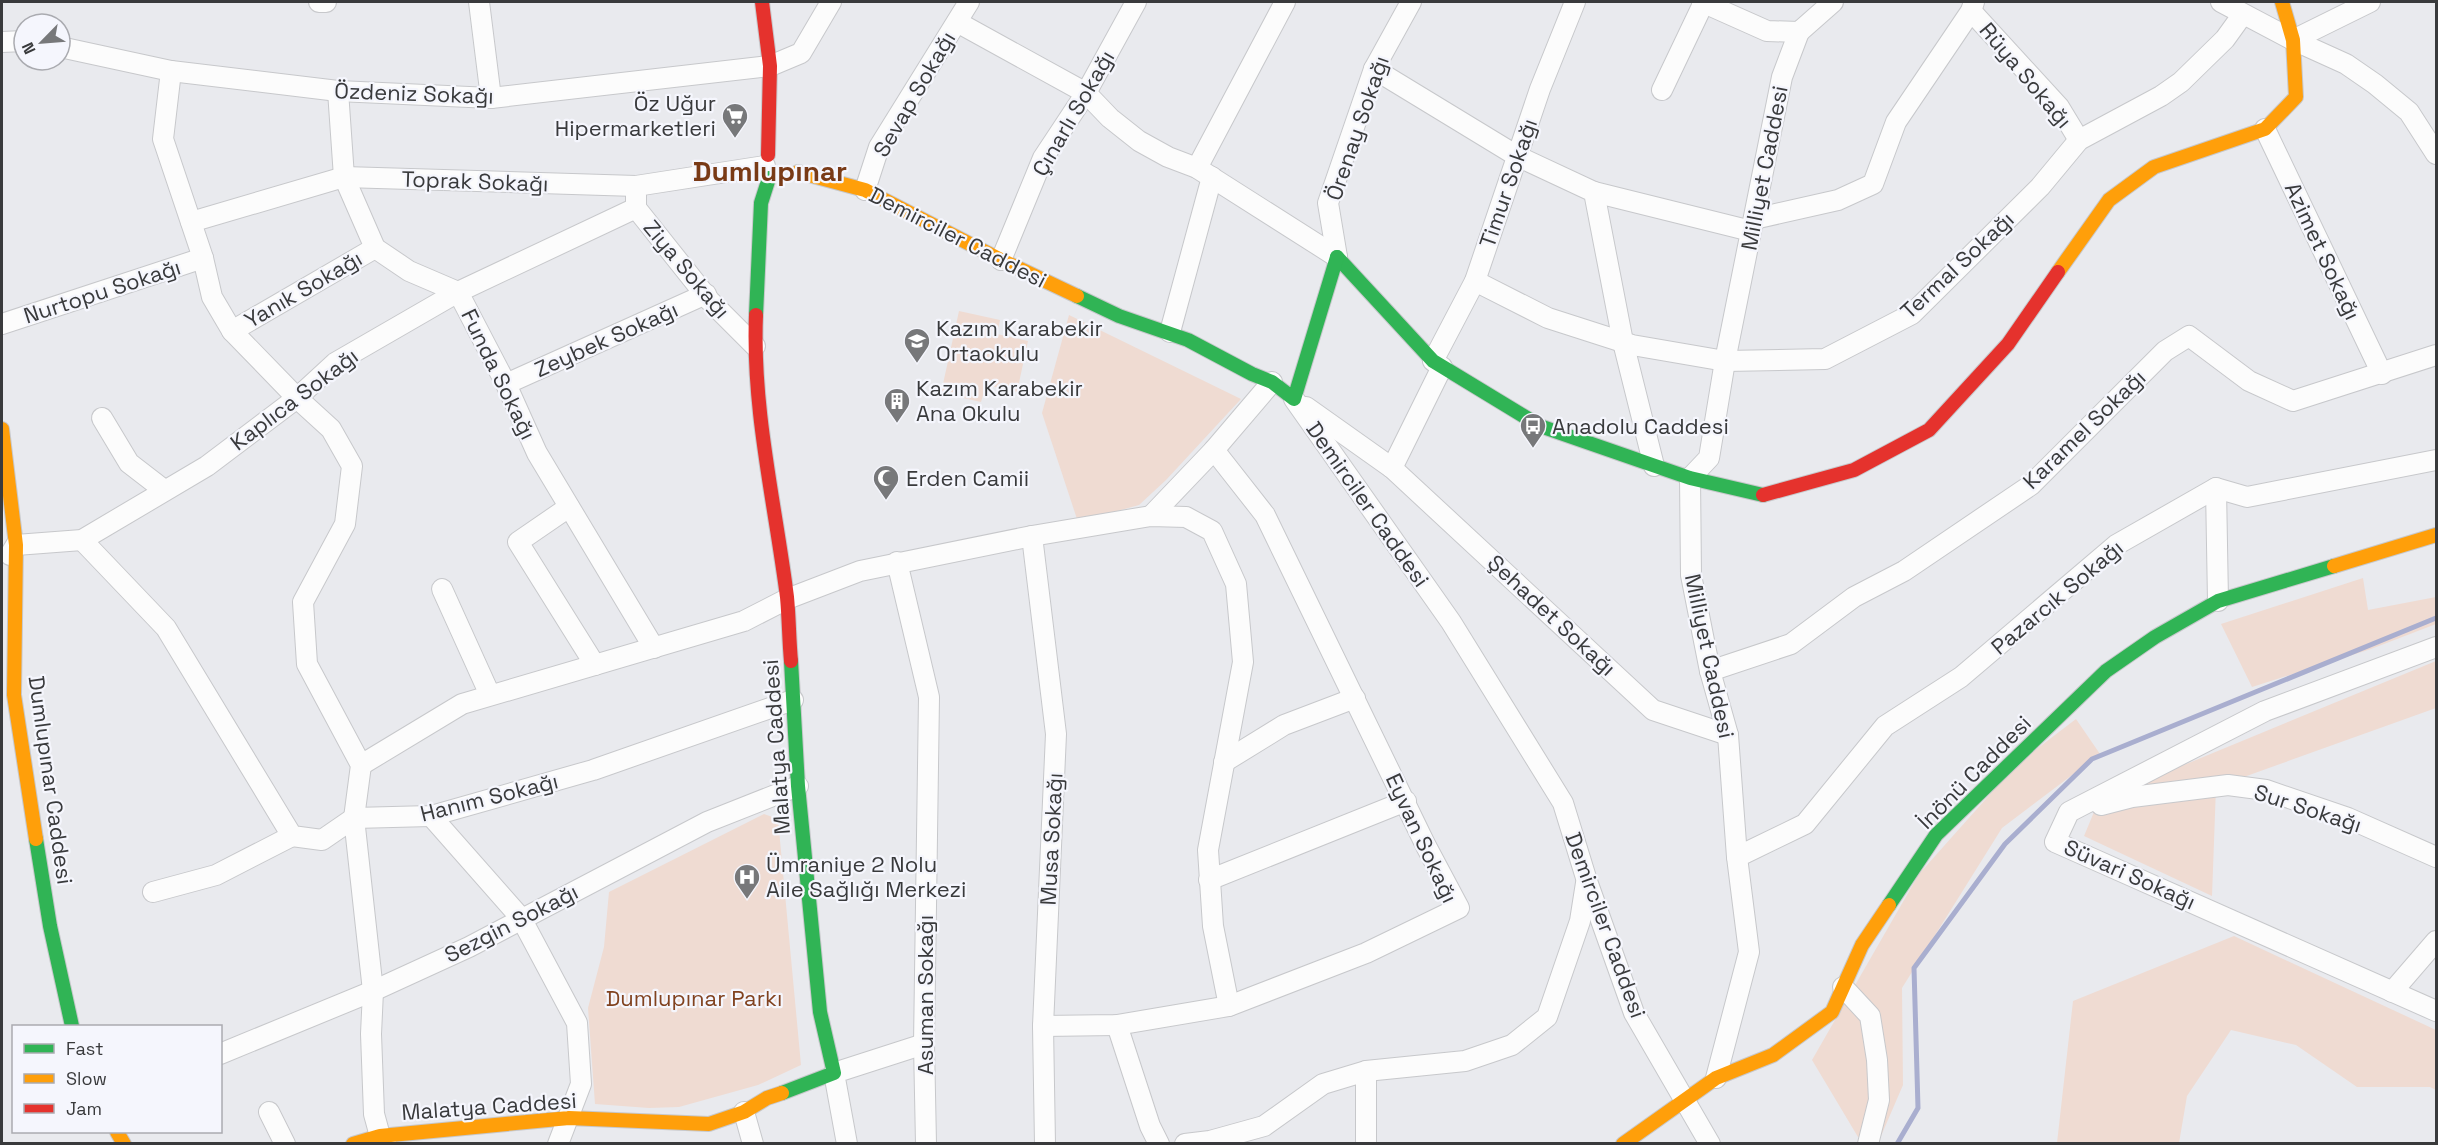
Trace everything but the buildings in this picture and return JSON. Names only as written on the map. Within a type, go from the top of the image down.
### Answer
[{"type":"street","points":[[320,2],[326,2]]},
{"type":"street","points":[[479,2],[490,98]]},
{"type":"street","name":"Malatya Caddesi","points":[[353,1143],[448,1128],[569,1118],[709,1124],[744,1112],[767,1098],[834,1073],[820,1012],[798,786],[787,599],[765,451],[755,346],[761,203],[778,172],[770,66],[762,2]]},
{"type":"street","name":"Özdeniz Sokağı","points":[[72,50],[171,71],[338,91],[490,98],[770,66],[801,53],[831,2]]},
{"type":"street","name":"Sevap Sokağı","points":[[865,190],[879,147],[969,2]]},
{"type":"street","name":"Çınarlı Sokağı","points":[[1000,260],[1043,158],[1086,93],[1136,2]]},
{"type":"street","points":[[1170,332],[1204,173],[1286,2]]},
{"type":"street","name":"Örenay Sokağı","points":[[1294,399],[1337,257],[1328,203],[1374,69],[1411,2]]},
{"type":"street","name":"Timur Sokağı","points":[[1437,364],[1475,281],[1539,89],[1575,2]]},
{"type":"street","points":[[1662,90],[1703,2],[1767,32],[1799,32],[1833,2]]},
{"type":"street","points":[[2221,2],[2293,40],[2346,64],[2375,84],[2409,112],[2436,154]]},
{"type":"street","points":[[957,22],[1086,93],[1110,118],[1139,141],[1204,173],[1337,257],[1437,364],[1540,426],[1690,478],[1763,495],[1854,470],[1929,430],[2008,344],[2109,200],[2154,167],[2265,129],[2296,97],[2293,40],[2282,2]]},
{"type":"street","points":[[2293,40],[2370,2]]},
{"type":"street","points":[[1374,69],[1516,156],[1594,192],[1753,225],[1838,200],[1873,184],[1896,122],[1972,6]]},
{"type":"street","name":"Rüya Sokağı","points":[[1972,6],[2059,107],[2079,140]]},
{"type":"street","name":"Termal Sokağı","points":[[1475,281],[1548,318],[1623,342],[1725,362],[1825,360],[1912,314],[2040,186],[2079,140],[2161,96],[2181,82],[2225,39],[2243,14]]},
{"type":"street","name":"Milliyet Caddesi","points":[[1716,1078],[1749,952],[1737,857],[1728,735],[1710,671],[1691,575],[1690,478],[1709,458],[1725,362],[1782,77],[1799,32]]},
{"type":"street","points":[[171,71],[163,139],[203,258],[212,297],[232,331],[297,398],[331,429],[351,466],[345,525],[303,602],[307,664],[361,765],[354,818],[373,991],[371,1034],[374,1114],[383,1140]]},
{"type":"street","points":[[338,91],[344,177],[375,248]]},
{"type":"street","name":"Azimet Sokağı","points":[[2265,129],[2382,374]]},
{"type":"street","points":[[782,149],[777,149],[778,172],[798,161],[796,156]]},
{"type":"street","name":"Demirciler Caddesi","points":[[778,172],[865,190],[1000,260],[1119,316],[1170,332],[1272,382],[1294,399],[1451,622],[1563,803],[1587,881],[1634,1012],[1710,1143]]},
{"type":"street","name":"Toprak Sokağı","points":[[191,222],[344,177],[636,186],[778,172]]},
{"type":"street","name":"Ziya Sokağı","points":[[636,186],[636,208],[710,301],[755,346]]},
{"type":"street","points":[[1594,192],[1623,342],[1654,466]]},
{"type":"street","name":"Kaplıca Sokağı","points":[[16,545],[82,540],[164,489],[207,466],[297,398],[336,363],[458,292],[636,208]]},
{"type":"street","name":"Funda Sokağı","points":[[375,248],[409,271],[458,292],[506,384],[537,453],[654,648]]},
{"type":"street","name":"Yanık Sokağı","points":[[232,331],[375,248]]},
{"type":"street","name":"Nurtopu Sokağı","points":[[2,324],[203,258]]},
{"type":"street","name":"Zeybek Sokağı","points":[[506,384],[705,294]]},
{"type":"street","name":"Karamel Sokağı","points":[[1710,671],[1791,644],[1854,597],[1904,571],[2031,485],[2165,351],[2189,336],[2249,381],[2293,401],[2436,355]]},
{"type":"street","points":[[1392,468],[1437,364]]},
{"type":"street","points":[[1151,516],[1214,450],[1272,382]]},
{"type":"street","name":"Şehadet Sokağı","points":[[1294,399],[1392,468],[1653,711],[1728,735]]},
{"type":"street","points":[[102,418],[129,463],[164,489]]},
{"type":"street","name":"Dumlupınar Caddesi","points":[[2,429],[16,545],[14,695],[50,926],[72,1025]]},
{"type":"street","name":"Eyvan Sokağı","points":[[1043,1026],[1117,1025],[1229,1006],[1366,953],[1459,908],[1426,846],[1265,515],[1214,450]]},
{"type":"street","points":[[2218,601],[2216,488],[2247,497],[2436,460]]},
{"type":"street","name":"Pazarcık Sokağı","points":[[1737,857],[1805,824],[1885,726],[1961,677],[2116,545],[2216,488]]},
{"type":"street","points":[[569,507],[518,542],[595,665]]},
{"type":"street","points":[[361,765],[462,704],[744,621],[787,599],[861,571],[1032,536],[1151,516],[1186,518],[1212,531],[1236,584],[1243,662],[1208,850],[1213,926],[1229,1006]]},
{"type":"street","name":"İnönü Caddesi","points":[[1623,1143],[1716,1078],[1773,1055],[1832,1012],[1862,945],[1936,835],[2106,671],[2155,637],[2218,601],[2436,535]]},
{"type":"street","name":"Musa Sokağı","points":[[1032,536],[1056,734],[1043,1026],[1046,1143]]},
{"type":"street","points":[[82,540],[166,628],[292,836]]},
{"type":"street","points":[[2,570],[16,545]]},
{"type":"street","name":"Asuman Sokağı","points":[[897,562],[929,697],[924,1044],[926,1143]]},
{"type":"street","points":[[442,589],[490,695]]},
{"type":"street","name":"Süvari Sokağı","points":[[2436,647],[2265,711],[2069,812],[2055,842],[2436,1011]]},
{"type":"street","points":[[1224,762],[1284,725],[1355,698]]},
{"type":"street","name":"Hanım Sokağı","points":[[354,818],[431,816],[592,770],[793,700]]},
{"type":"street","name":"Sezgin Sokağı","points":[[222,1053],[373,991],[469,947],[707,822],[798,786]]},
{"type":"street","name":"Sur Sokağı","points":[[2069,812],[2132,797],[2228,786],[2266,790],[2348,818],[2436,857]]},
{"type":"street","points":[[1209,880],[1406,801]]},
{"type":"street","points":[[431,816],[521,918],[577,1023],[581,1084],[558,1143]]},
{"type":"street","points":[[153,892],[216,874],[292,836],[322,840],[354,818]]},
{"type":"street","points":[[1185,1143],[1210,1141],[1264,1126],[1323,1084],[1366,1071],[1465,1061],[1512,1045],[1547,1017],[1580,921],[1587,881]]},
{"type":"street","points":[[2392,992],[2436,941]]},
{"type":"street","points":[[1843,987],[1870,1016],[1879,1100],[1868,1143]]},
{"type":"street","points":[[1117,1025],[1150,1126],[1160,1143]]},
{"type":"street","points":[[847,1143],[834,1073],[924,1044]]},
{"type":"street","points":[[1366,1071],[1366,1143]]},
{"type":"street","points":[[270,1112],[285,1143]]},
{"type":"street","points":[[744,1112],[753,1143]]},
{"type":"street","points":[[704,1143],[709,1124]]},
{"type":"green space","points":[[959,311],[1000,320],[997,334],[1028,341],[1017,392],[986,385],[981,402],[941,393]]},
{"type":"green space","points":[[1069,315],[1241,399],[1166,480],[1139,505],[1078,522],[1042,413]]},
{"type":"green space","points":[[2363,578],[2368,610],[2436,597],[2436,624],[2371,649],[2252,687],[2221,624]]},
{"type":"green space","points":[[2436,661],[2436,708],[2216,787],[2212,896],[2084,836],[2099,800]]},
{"type":"green space","points":[[2076,719],[2100,754],[2002,828],[1902,988],[1903,1085],[1878,1143],[1869,1143],[1858,1137],[1812,1060],[1919,874],[2017,764]]},
{"type":"green space","name":"Dumlupınar Parkı","points":[[764,814],[778,819],[801,1065],[758,1085],[679,1107],[649,1108],[595,1104],[588,1008],[604,947],[609,892]]},
{"type":"green space","points":[[2234,936],[2436,1030],[2436,1090],[2430,1087],[2357,1087],[2296,1045],[2231,1030],[2187,1096],[2179,1143],[2057,1143],[2073,1001]]},
{"type":"waterway","points":[[1897,1144],[1918,1108],[1914,968],[2005,844],[2092,759],[2436,618]]},
{"type":"traffic: fast","points":[[756,315],[761,203],[769,178]]},
{"type":"traffic: fast","points":[[1077,296],[1119,316],[1188,340],[1272,382],[1294,399],[1337,257]]},
{"type":"traffic: fast","points":[[1337,257],[1433,361],[1540,426],[1690,478],[1763,495]]},
{"type":"traffic: fast","points":[[1889,905],[1936,835],[2106,671],[2155,637],[2218,601],[2334,566]]},
{"type":"traffic: fast","points":[[782,1093],[834,1073],[820,1012],[798,786],[791,661]]},
{"type":"traffic: fast","points":[[36,839],[50,926],[72,1025]]},
{"type":"traffic: slow","points":[[2058,272],[2109,200],[2154,167],[2265,129],[2296,97],[2293,40],[2282,2]]},
{"type":"traffic: slow","points":[[798,172],[865,190],[1077,296]]},
{"type":"traffic: slow","points":[[2,429],[16,545],[14,695],[36,839]]},
{"type":"traffic: slow","points":[[2334,566],[2436,535]]},
{"type":"traffic: slow","points":[[1623,1144],[1716,1078],[1773,1055],[1832,1012],[1862,945],[1889,905]]},
{"type":"traffic: slow","points":[[353,1144],[380,1136],[569,1118],[709,1124],[744,1112],[767,1098],[782,1093]]},
{"type":"traffic: slow","points":[[118,1133],[124,1144]]},
{"type":"traffic: jam","points":[[762,2],[770,66],[768,155]]},
{"type":"traffic: jam","points":[[1763,495],[1854,470],[1929,430],[2008,344],[2058,272]]},
{"type":"traffic: jam","points":[[756,315],[757,386],[787,597],[791,661]]},
{"type":"place","name":"Öz Uğur Hipermarketleri","points":[[735,139]]},
{"type":"place","name":"Kazım Karabekir Ortaokulu","points":[[917,364]]},
{"type":"place","name":"Kazım Karabekir Ana Okulu","points":[[897,424]]},
{"type":"place","name":"Anadolu Caddesi","points":[[1533,449]]},
{"type":"place","name":"Erden Camii","points":[[886,501]]},
{"type":"place","name":"Ümraniye 2 Nolu Aile Sağlığı Merkezi","points":[[747,900]]},
{"type":"district","name":"Dumlupınar","points":[[770,171]]}]
